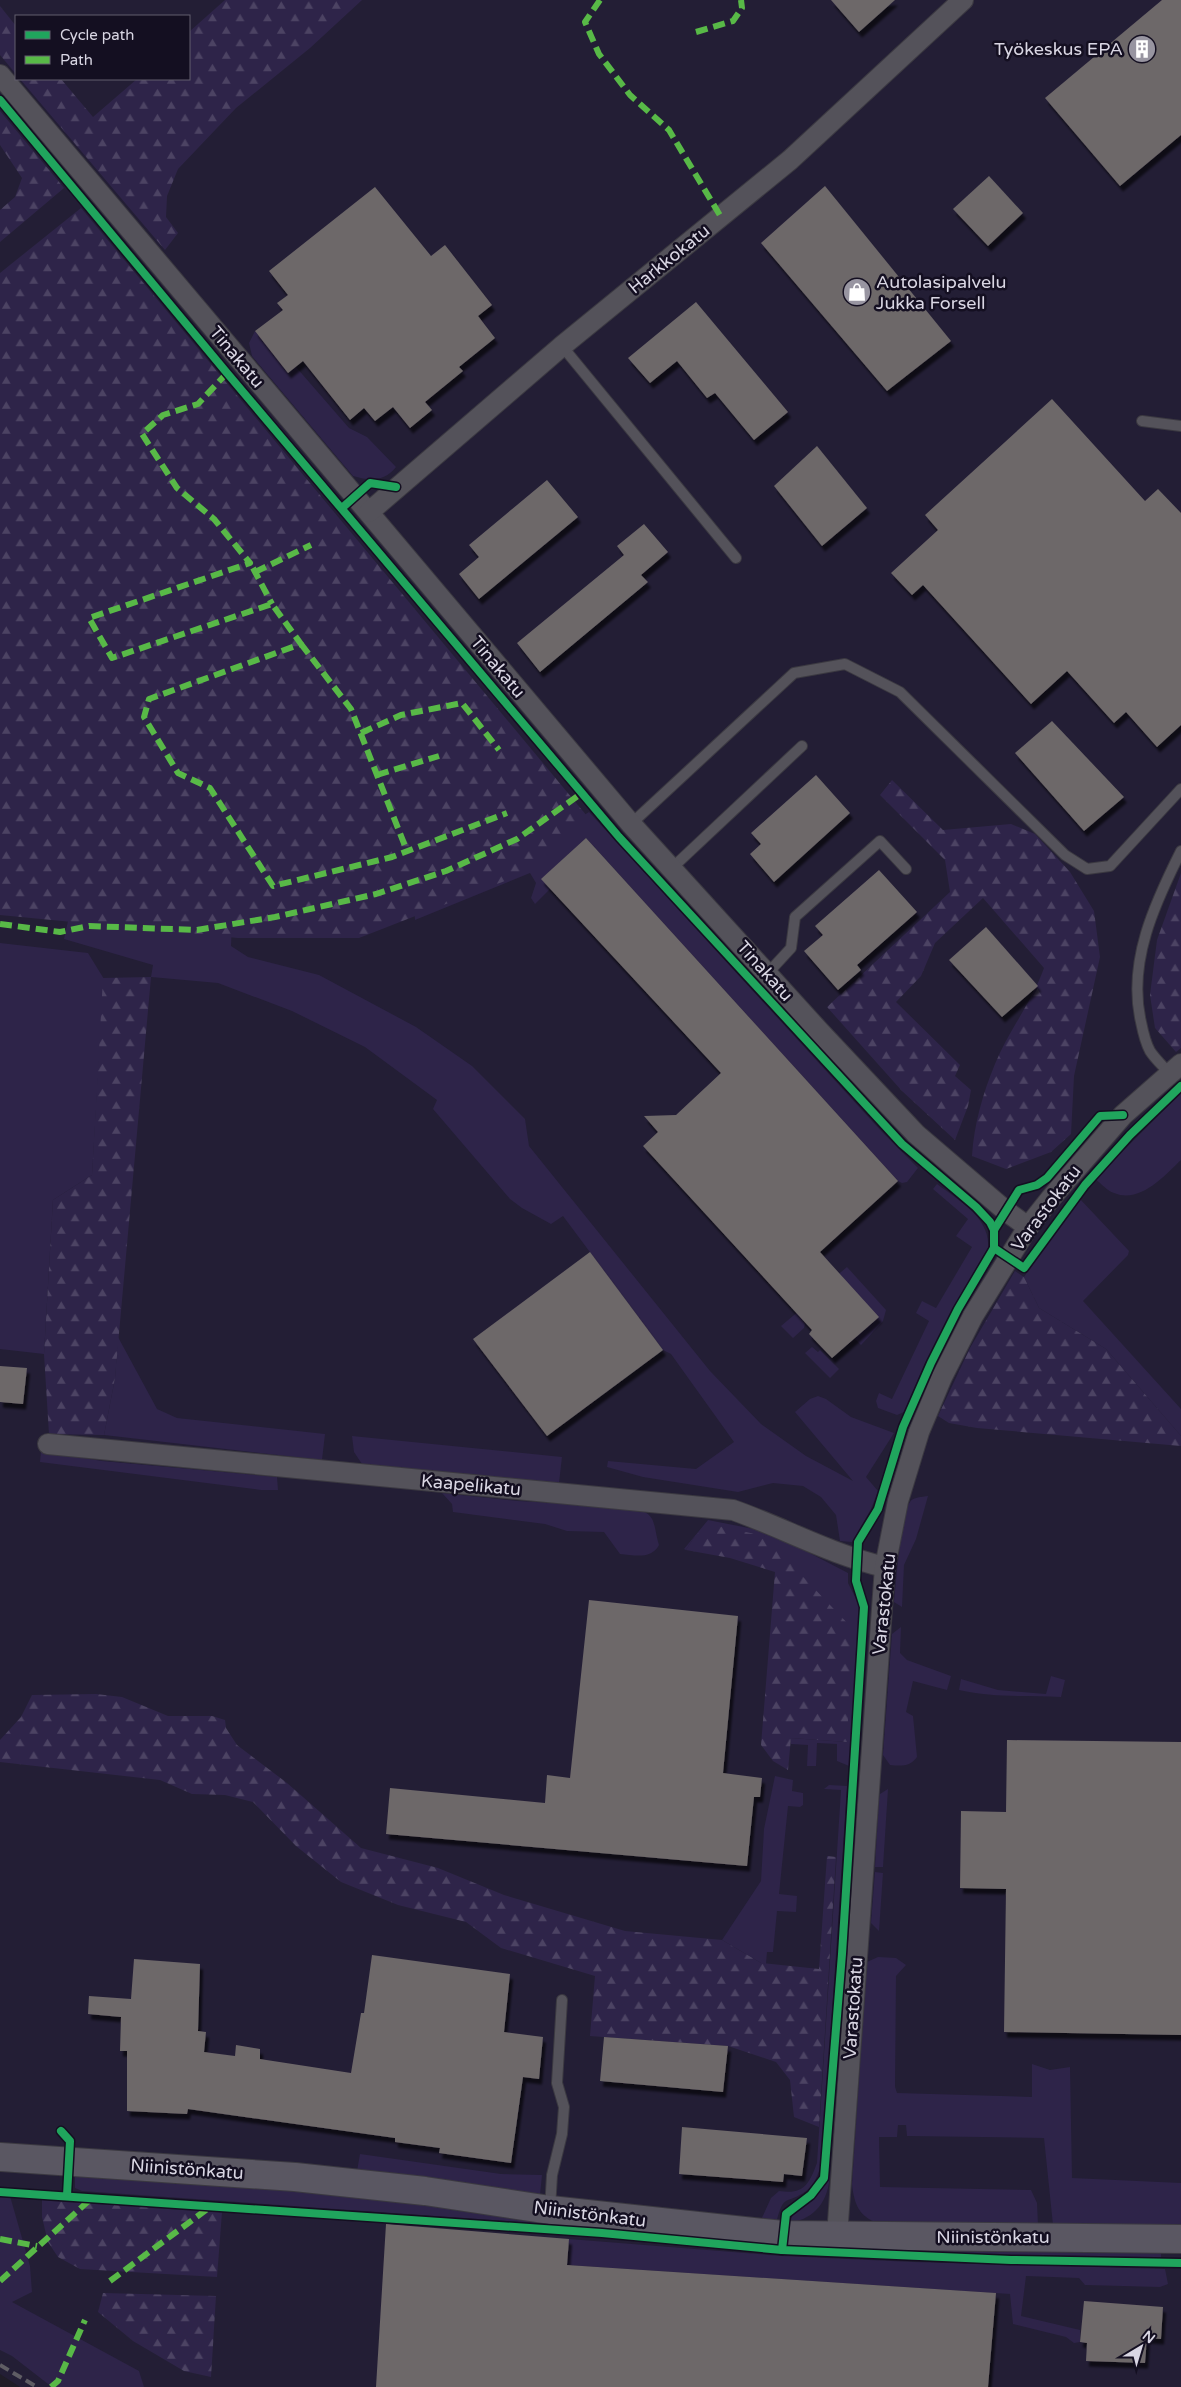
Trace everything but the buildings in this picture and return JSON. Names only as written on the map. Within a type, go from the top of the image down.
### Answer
[{"type":"street","name":"Harkkokatu","points":[[369,512],[562,346],[790,160],[963,0]]},
{"type":"street","name":"Tinakatu","points":[[0,75],[631,824],[916,1134],[1006,1211],[1028,1227]]},
{"type":"street","name":"Varastokatu","points":[[837,2236],[885,1567],[904,1479],[919,1432],[939,1384],[973,1316],[1028,1227],[1073,1172],[1123,1116],[1176,1069]]},
{"type":"street","name":"Kaapelikatu","points":[[48,1444],[733,1510],[857,1561],[885,1567]]},
{"type":"street","name":"Niinistönkatu","points":[[0,2157],[295,2177],[425,2191],[550,2210],[783,2236],[1181,2239]]},
{"type":"lane","points":[[562,346],[736,558]]},
{"type":"lane","points":[[1142,421],[1181,426]]},
{"type":"lane","points":[[631,824],[794,673],[845,664],[900,692],[1065,855],[1087,869],[1110,866],[1181,789]]},
{"type":"lane","points":[[672,868],[802,746]]},
{"type":"lane","points":[[767,974],[791,948],[795,917],[880,841],[906,869]]},
{"type":"lane","points":[[1176,1069],[1150,1052],[1144,1038],[1136,986],[1139,962],[1156,900],[1181,851]]},
{"type":"lane","points":[[550,2210],[552,2175],[562,2134],[564,2107],[557,2084],[562,2000]]},
{"type":"shaded area","points":[[0,0],[1181,0],[1181,2387],[20,2387],[0,2374]]},
{"type":"green space","points":[[225,0],[362,0],[310,48],[236,108],[178,169],[167,196],[166,217],[178,233],[165,250],[21,80],[62,80],[93,117],[136,80],[190,80],[190,31]]},
{"type":"green space","points":[[0,6],[15,25],[15,73],[0,55]]},
{"type":"green space","points":[[0,111],[64,188],[0,242],[0,210],[15,197],[22,178],[0,145]]},
{"type":"green space","points":[[81,208],[587,816],[523,874],[359,938],[238,938],[0,915],[0,273]]},
{"type":"green space","points":[[255,331],[288,373],[296,367],[349,428],[367,437],[396,467],[391,472],[382,478],[376,479],[353,476],[252,356],[249,343]]},
{"type":"green space","points":[[892,780],[943,830],[1011,824],[1035,834],[1070,872],[1094,911],[1100,957],[1074,1076],[1071,1134],[1051,1152],[1006,1169],[972,1156],[977,1120],[995,1064],[1033,993],[1044,968],[983,898],[935,943],[921,976],[896,1002],[960,1065],[955,1076],[971,1090],[968,1106],[955,1140],[902,1091],[827,1007],[950,892],[945,860],[880,795]]},
{"type":"green space","points":[[589,812],[882,1132],[918,1168],[907,1182],[902,1183],[898,1181],[586,838],[542,879],[550,889],[535,904],[531,898],[536,883],[530,873],[415,920],[414,905],[491,872]]},
{"type":"green space","points":[[1181,873],[1181,1048],[1176,1052],[1155,1028],[1150,995],[1157,940]]},
{"type":"green space","points":[[68,921],[150,926],[232,923],[231,946],[248,957],[319,975],[416,1027],[472,1066],[525,1119],[529,1146],[710,1371],[761,1424],[806,1456],[853,1481],[795,1412],[810,1399],[818,1396],[826,1399],[851,1417],[894,1433],[866,1477],[878,1491],[871,1509],[852,1542],[840,1541],[836,1515],[821,1497],[803,1486],[773,1483],[738,1492],[643,1477],[607,1467],[608,1461],[696,1469],[734,1442],[671,1354],[663,1350],[563,1216],[551,1224],[510,1199],[433,1109],[437,1100],[365,1047],[292,1011],[218,983],[151,977],[153,965],[64,939]]},
{"type":"green space","points":[[0,943],[88,953],[104,979],[92,1175],[53,1200],[44,1354],[0,1349]]},
{"type":"green space","points":[[151,977],[115,1378],[104,1435],[49,1434],[44,1354],[53,1200],[92,1175],[103,978]]},
{"type":"green space","points":[[1181,1093],[1181,1160],[1151,1187],[1142,1192],[1124,1195],[1106,1189],[1095,1179]]},
{"type":"green space","points":[[937,1184],[963,1203],[979,1219],[988,1237],[988,1248],[950,1313],[925,1363],[904,1412],[897,1415],[878,1408],[876,1401],[879,1393],[892,1399],[929,1321],[916,1313],[922,1301],[936,1308],[972,1247],[956,1236],[968,1219],[933,1189]]},
{"type":"green space","points":[[1079,1198],[1129,1251],[1128,1255],[1083,1301],[1181,1409],[1181,1436],[1106,1349],[1039,1308],[1024,1277]]},
{"type":"green space","points":[[847,1267],[886,1310],[883,1321],[861,1345],[854,1338],[834,1278]]},
{"type":"green space","points":[[1015,1271],[1024,1277],[1039,1308],[1106,1349],[1181,1436],[1181,1446],[977,1428],[949,1423],[938,1416],[970,1348]]},
{"type":"green space","points":[[806,1305],[811,1310],[802,1319],[805,1324],[804,1328],[793,1338],[781,1326]]},
{"type":"green space","points":[[118,1337],[157,1409],[177,1418],[325,1434],[322,1460],[104,1435],[115,1378]]},
{"type":"green space","points":[[812,1347],[818,1352],[820,1350],[839,1369],[830,1378],[805,1353]]},
{"type":"green space","points":[[352,1436],[562,1457],[559,1483],[362,1464],[354,1452]]},
{"type":"green space","points":[[41,1451],[102,1461],[277,1477],[278,1490],[261,1490],[40,1462]]},
{"type":"green space","points":[[442,1493],[518,1501],[638,1509],[645,1512],[652,1519],[659,1545],[656,1550],[647,1555],[620,1554],[604,1532],[567,1531],[545,1524],[453,1512],[452,1504]]},
{"type":"green space","points":[[928,1496],[916,1539],[904,1565],[902,1607],[894,1602],[904,1520],[911,1500]]},
{"type":"green space","points":[[708,1520],[769,1532],[848,1573],[848,1583],[860,1607],[849,1766],[837,1761],[837,1744],[817,1743],[816,1766],[807,1766],[808,1745],[791,1744],[791,1738],[847,1742],[764,1536],[695,1536],[686,1550],[684,1549]]},
{"type":"green space","points":[[709,1524],[764,1536],[852,1628],[847,1742],[791,1738],[788,1770],[773,1761],[761,1745],[775,1572],[730,1558],[686,1550],[695,1536]]},
{"type":"green space","points":[[901,1627],[900,1653],[907,1660],[951,1676],[947,1690],[913,1681],[906,1712],[913,1716],[917,1757],[908,1764],[898,1766],[890,1765],[883,1755],[892,1634]]},
{"type":"green space","points":[[1051,1676],[1065,1680],[1061,1697],[997,1695],[959,1690],[961,1679],[998,1690],[1046,1694]]},
{"type":"green space","points":[[96,1694],[122,1697],[168,1716],[212,1716],[225,1720],[226,1728],[237,1745],[287,1783],[361,1848],[438,1868],[504,1895],[625,1931],[722,1940],[761,1963],[819,1969],[827,1856],[836,1857],[819,2127],[794,2117],[790,2080],[776,2062],[728,2046],[590,2036],[595,1976],[501,1948],[466,1922],[398,1905],[341,1882],[296,1846],[253,1802],[225,1795],[192,1794],[160,1780],[0,1762],[0,1740],[21,1717],[32,1695]]},
{"type":"green space","points":[[775,1776],[793,1780],[792,1791],[803,1793],[803,1805],[800,1807],[788,1806],[779,1894],[797,1896],[796,1912],[777,1911],[773,1952],[767,1952],[766,1964],[761,1963],[722,1940],[761,1881],[764,1829]]},
{"type":"green space","points":[[829,1785],[847,1786],[822,2163],[812,2185],[806,2191],[784,2203],[776,2224],[760,2222],[771,2198],[779,2191],[794,2191],[804,2186],[811,2177],[817,2163],[841,1790],[824,1789]]},
{"type":"green space","points":[[888,1789],[883,1867],[875,1867],[880,1794]]},
{"type":"green space","points":[[875,1872],[883,1873],[879,1931],[871,1923]]},
{"type":"green space","points":[[878,1957],[896,1958],[906,1965],[896,1976],[895,2087],[897,2093],[1032,2097],[1032,2064],[1050,2070],[1070,2067],[1072,2178],[1181,2183],[1181,2227],[1053,2225],[1044,2138],[907,2136],[906,2125],[898,2125],[897,2137],[879,2137],[880,2187],[1031,2190],[1037,2203],[1038,2225],[881,2224],[867,2218],[856,2204],[852,2184],[867,1962]]},
{"type":"green space","points":[[360,2154],[501,2174],[542,2175],[540,2195],[357,2171]]},
{"type":"green space","points":[[75,2172],[311,2190],[618,2229],[82,2191],[75,2188]]},
{"type":"green space","points":[[830,2175],[827,2193],[819,2207],[807,2217],[790,2223],[794,2211],[815,2196]]},
{"type":"green space","points":[[0,2196],[10,2196],[30,2266],[32,2292],[12,2302],[139,2371],[144,2387],[52,2387],[12,2356],[0,2350]]},
{"type":"green space","points":[[42,2200],[222,2212],[217,2277],[80,2269],[58,2257],[48,2242],[42,2217]]},
{"type":"green space","points":[[569,2239],[782,2256],[913,2262],[1165,2269],[1168,2284],[1160,2287],[1085,2285],[1079,2278],[1026,2276],[1021,2316],[1080,2330],[1080,2342],[1074,2343],[1066,2337],[1013,2324],[1010,2294],[567,2265]]},
{"type":"green space","points":[[862,2248],[1161,2252],[1161,2259],[950,2254],[863,2250]]},
{"type":"green space","points":[[103,2293],[216,2296],[211,2377],[184,2371],[133,2341],[98,2312]]},
{"type":"railway","points":[[0,2365],[37,2387]]},
{"type":"marked path","points":[[600,0],[585,22],[599,54],[630,95],[669,130],[721,217]]},
{"type":"marked path","points":[[696,32],[733,21],[742,8],[741,0]]},
{"type":"marked path","points":[[227,373],[198,404],[163,415],[142,434],[177,488],[214,519],[250,563],[89,618],[112,658],[272,604],[301,644],[149,699],[144,717],[178,773],[210,788],[273,886],[392,857],[507,813]]},
{"type":"marked path","points":[[255,572],[311,545]]},
{"type":"marked path","points":[[253,568],[272,604]]},
{"type":"marked path","points":[[301,644],[351,709],[407,851]]},
{"type":"marked path","points":[[361,733],[401,715],[462,703],[499,750]]},
{"type":"marked path","points":[[377,775],[439,756]]},
{"type":"marked path","points":[[0,924],[60,932],[89,926],[197,930],[275,917],[376,894],[446,871],[517,839],[582,793]]},
{"type":"marked path","points":[[0,2281],[93,2197]]},
{"type":"marked path","points":[[110,2281],[210,2207]]},
{"type":"marked path","points":[[0,2239],[37,2246]]},
{"type":"marked path","points":[[51,2387],[58,2381],[85,2320]]},
{"type":"cycle path","points":[[0,100],[227,373],[619,837],[902,1144],[976,1207],[990,1222],[994,1230]]},
{"type":"cycle path","points":[[342,508],[370,483],[396,487]]},
{"type":"cycle path","points":[[994,1248],[1024,1268],[1085,1185],[1130,1135],[1181,1086]]},
{"type":"cycle path","points":[[782,2250],[786,2214],[811,2195],[824,2178],[842,1954],[864,1607],[856,1581],[858,1542],[878,1509],[903,1427],[931,1363],[958,1309],[994,1248],[994,1230],[1019,1190],[1037,1185],[1047,1178],[1100,1116],[1123,1115]]},
{"type":"cycle path","points":[[61,2131],[70,2141],[67,2195]]},
{"type":"cycle path","points":[[0,2192],[602,2233],[782,2250],[1011,2260],[1181,2263]]},
{"type":"place","name":"Työkeskus EPA","points":[[1142,49]]},
{"type":"place","name":"Autolasipalvelu Jukka Forsell","points":[[857,292]]}]
